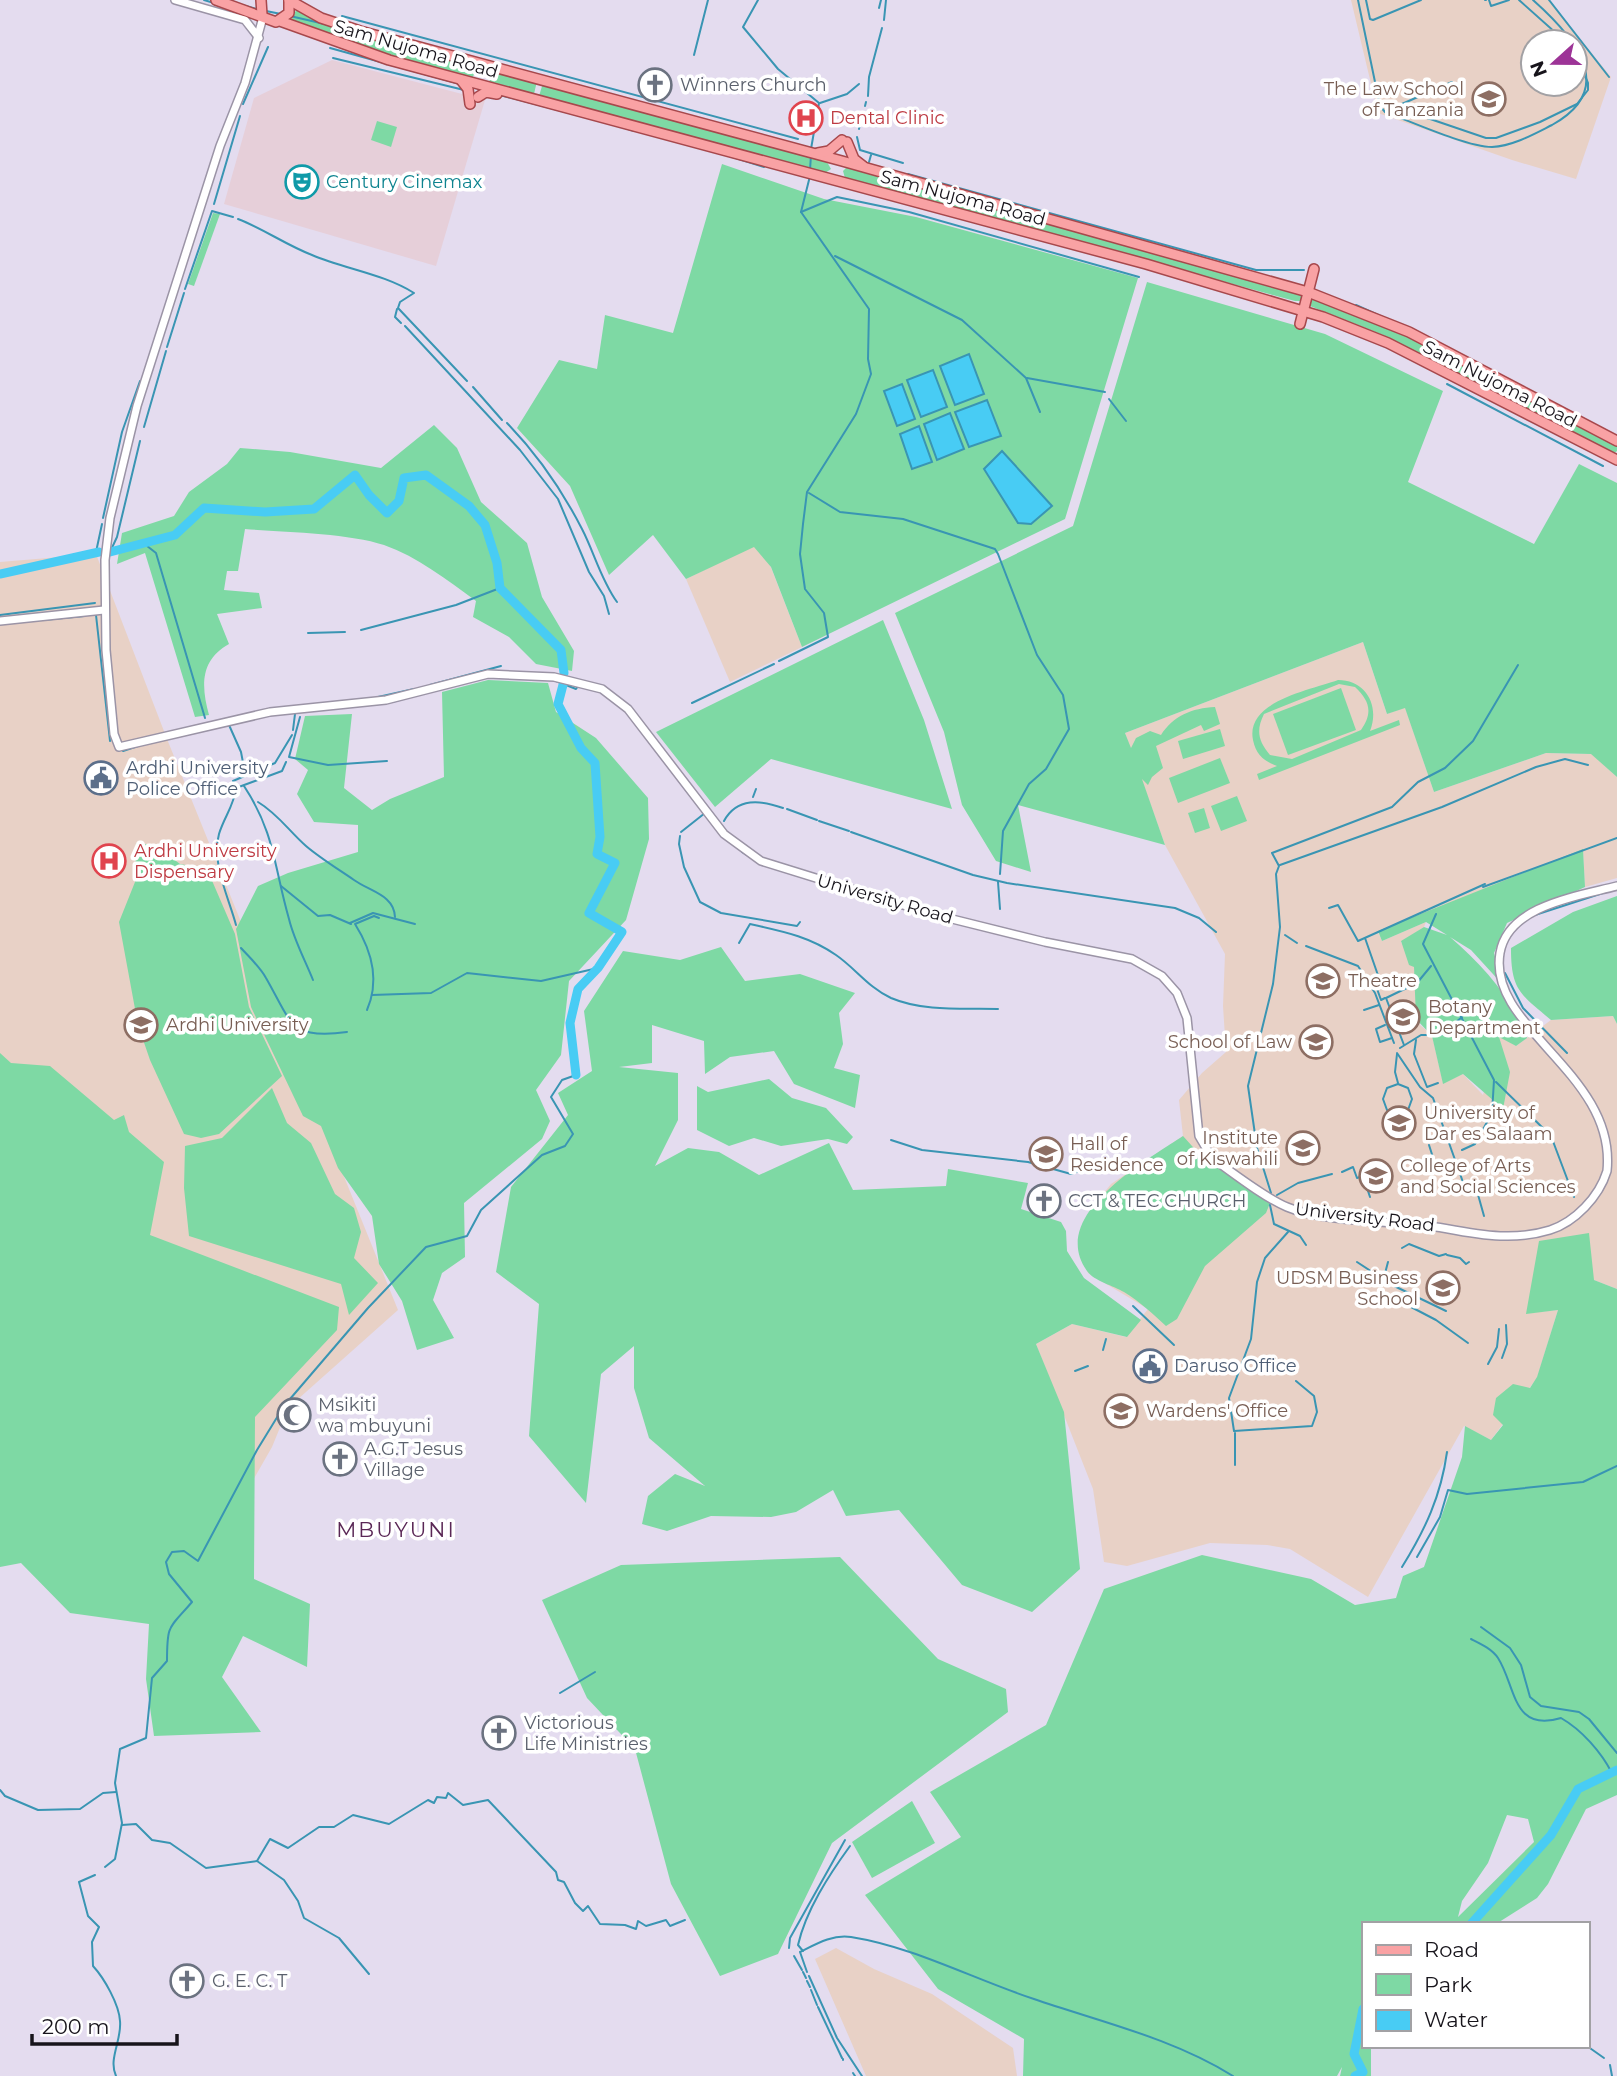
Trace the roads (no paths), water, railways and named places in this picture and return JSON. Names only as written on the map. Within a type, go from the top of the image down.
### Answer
[{"type":"main road","points":[[216,0],[263,16],[261,0]]},
{"type":"main road","points":[[278,22],[289,13],[289,0]]},
{"type":"main road","name":"Sam Nujoma Road","points":[[289,0],[321,18],[360,31],[866,168],[1308,292],[1398,327],[1617,441]]},
{"type":"main road","name":"Sam Nujoma Road","points":[[263,16],[345,46],[461,79],[1146,264],[1303,311],[1388,343],[1617,460]]},
{"type":"main road","points":[[461,79],[468,89],[470,104]]},
{"type":"main road","points":[[478,97],[486,92],[554,102]]},
{"type":"main road","points":[[813,154],[829,151],[844,141],[854,159],[866,168]]},
{"type":"main road","points":[[1300,324],[1314,269]]},
{"type":"street","points":[[175,0],[245,20],[259,38]]},
{"type":"street","points":[[0,621],[104,610],[107,540],[137,406],[220,146],[262,30],[263,16]]},
{"type":"street","points":[[262,30],[278,22]]},
{"type":"street","name":"University Road","points":[[104,610],[114,734],[119,747],[270,712],[378,702],[488,674],[554,677],[602,688],[628,709],[719,828],[737,846],[761,861],[932,914],[1045,942],[1132,959],[1162,976],[1177,993],[1187,1018],[1198,1127],[1205,1147],[1212,1158],[1254,1186],[1287,1207],[1305,1211],[1506,1236],[1550,1230],[1573,1217],[1591,1200],[1606,1171],[1609,1154],[1603,1117],[1581,1077],[1510,998],[1503,982],[1499,955],[1507,933],[1524,918],[1563,901],[1617,886]]},
{"type":"water","points":[[969,354],[984,394],[955,405],[940,366]]},
{"type":"water","points":[[933,370],[947,407],[921,417],[907,380]]},
{"type":"water","points":[[902,384],[915,419],[897,426],[884,391]]},
{"type":"water","points":[[987,400],[1001,436],[969,447],[955,412]]},
{"type":"water","points":[[950,413],[964,449],[937,460],[924,424]]},
{"type":"water","points":[[919,426],[932,462],[912,469],[900,434]]},
{"type":"water","points":[[1002,451],[1052,506],[1031,524],[1018,523],[984,469]]},
{"type":"waterway","points":[[204,0],[214,3]]},
{"type":"waterway","points":[[694,55],[708,0]]},
{"type":"waterway","points":[[758,0],[743,27],[778,69],[819,103],[811,149]]},
{"type":"waterway","points":[[879,8],[881,0]]},
{"type":"waterway","points":[[884,20],[886,0]]},
{"type":"waterway","points":[[1358,0],[1380,106],[1385,112],[1454,138],[1492,147],[1515,142],[1552,125],[1572,111],[1583,96],[1586,80],[1584,64],[1576,48],[1564,31],[1533,0]]},
{"type":"waterway","points":[[1366,0],[1370,19],[1373,20],[1421,0]]},
{"type":"waterway","points":[[1489,0],[1491,6],[1509,0]]},
{"type":"waterway","points":[[1519,0],[1550,28]]},
{"type":"waterway","points":[[1549,0],[1609,77]]},
{"type":"waterway","points":[[242,5],[257,9]]},
{"type":"waterway","points":[[266,11],[281,14]]},
{"type":"waterway","points":[[290,16],[329,25]]},
{"type":"waterway","points":[[342,16],[798,139]]},
{"type":"waterway","points":[[868,96],[869,77],[882,28]]},
{"type":"waterway","points":[[243,104],[268,47]]},
{"type":"waterway","points":[[330,48],[460,84]]},
{"type":"waterway","points":[[333,58],[464,90]]},
{"type":"waterway","points":[[1452,82],[1395,107],[1486,138],[1496,138],[1540,122],[1577,104],[1582,98]]},
{"type":"waterway","points":[[820,103],[847,94],[859,84]]},
{"type":"waterway","points":[[500,95],[592,119]]},
{"type":"waterway","points":[[865,106],[866,102]]},
{"type":"waterway","points":[[859,129],[862,113]]},
{"type":"waterway","points":[[214,204],[240,116]]},
{"type":"waterway","points":[[625,128],[634,131]]},
{"type":"waterway","points":[[857,137],[860,150],[903,163]]},
{"type":"waterway","points":[[726,155],[764,167]]},
{"type":"waterway","points":[[810,170],[811,155]]},
{"type":"waterway","points":[[869,162],[871,155]]},
{"type":"waterway","points":[[908,174],[1256,270],[1304,270]]},
{"type":"waterway","points":[[779,661],[828,637],[824,613],[805,589],[800,554],[807,492],[856,414],[871,374],[868,359],[869,309],[801,212],[810,176]]},
{"type":"waterway","points":[[801,212],[837,197],[909,212],[1139,277]]},
{"type":"waterway","points":[[185,289],[212,211],[233,217]]},
{"type":"waterway","points":[[238,219],[302,251],[377,276],[414,293],[400,302],[398,308],[467,381]]},
{"type":"waterway","points":[[835,256],[962,320],[1026,378],[1040,412]]},
{"type":"waterway","points":[[167,347],[184,293]]},
{"type":"waterway","points":[[1356,305],[1387,319]]},
{"type":"waterway","points":[[397,309],[395,317],[401,323]]},
{"type":"waterway","points":[[405,326],[520,450],[558,499],[589,572],[604,596],[609,614]]},
{"type":"waterway","points":[[144,427],[166,351]]},
{"type":"waterway","points":[[1027,378],[1105,392]]},
{"type":"waterway","points":[[103,518],[122,432],[140,381]]},
{"type":"waterway","points":[[1447,384],[1603,466]]},
{"type":"waterway","points":[[473,387],[502,420]]},
{"type":"waterway","points":[[1109,399],[1126,421]]},
{"type":"waterway","points":[[507,423],[539,460],[566,500],[606,585],[617,602]]},
{"type":"waterway","points":[[110,552],[117,537],[140,441]]},
{"type":"waterway","points":[[110,552],[175,535],[204,508],[265,512],[314,509],[355,475],[369,495],[387,513],[399,501],[404,478],[426,475],[469,506],[485,525],[497,563],[500,588],[561,650],[564,673]]},
{"type":"waterway","points":[[809,493],[840,512],[903,519],[995,549],[998,554],[1037,655],[1063,695],[1069,729],[1046,769],[1029,784],[1003,831],[1000,874]]},
{"type":"waterway","points":[[96,552],[102,524]]},
{"type":"waterway","points":[[142,542],[156,553],[205,718]]},
{"type":"waterway","points":[[0,574],[99,552]]},
{"type":"waterway","points":[[361,630],[456,605],[500,588]]},
{"type":"waterway","points":[[0,615],[95,603]]},
{"type":"waterway","points":[[96,615],[110,741]]},
{"type":"waterway","points":[[43,620],[84,616]]},
{"type":"waterway","points":[[308,633],[345,632]]},
{"type":"waterway","points":[[692,703],[774,664]]},
{"type":"waterway","points":[[1271,1193],[1257,1148],[1248,1086],[1273,984],[1280,927],[1276,874],[1279,866],[1272,853],[1392,807],[1418,782],[1445,768],[1473,741],[1518,665]]},
{"type":"waterway","points":[[430,685],[501,666]]},
{"type":"waterway","points":[[556,681],[576,689],[578,686]]},
{"type":"waterway","points":[[564,681],[558,704],[581,748],[595,763],[600,837],[597,854],[615,863],[589,913],[622,932],[598,968],[578,989],[570,1023],[576,1075]]},
{"type":"waterway","points":[[378,697],[414,689]]},
{"type":"waterway","points":[[392,702],[410,697]]},
{"type":"waterway","points":[[329,709],[379,704]]},
{"type":"waterway","points":[[293,730],[295,714]]},
{"type":"waterway","points":[[300,717],[289,757],[328,765],[387,761]]},
{"type":"waterway","points":[[229,725],[241,752],[245,773]]},
{"type":"waterway","points":[[233,781],[275,763],[292,735]]},
{"type":"waterway","points":[[123,751],[138,746]]},
{"type":"waterway","points":[[661,757],[689,794]]},
{"type":"waterway","points":[[1280,865],[1442,807],[1536,767],[1565,759],[1588,765]]},
{"type":"waterway","points":[[236,925],[219,868],[219,834],[236,788],[282,771],[286,762]]},
{"type":"waterway","points":[[244,786],[268,835],[291,927],[313,980]]},
{"type":"waterway","points":[[753,797],[756,789]]},
{"type":"waterway","points":[[258,802],[317,855],[386,899],[391,904],[395,917]]},
{"type":"waterway","points":[[724,821],[729,813],[743,804],[758,802],[783,808]]},
{"type":"waterway","points":[[787,809],[817,820]]},
{"type":"waterway","points":[[681,832],[705,813]]},
{"type":"waterway","points":[[819,821],[849,831]]},
{"type":"waterway","points":[[851,832],[973,875],[1007,883],[1175,908],[1199,918],[1216,932]]},
{"type":"waterway","points":[[680,836],[684,867],[700,902],[721,913],[797,926],[800,922]]},
{"type":"waterway","points":[[1483,887],[1617,838]]},
{"type":"waterway","points":[[742,852],[755,860]]},
{"type":"waterway","points":[[998,882],[1000,909]]},
{"type":"waterway","points":[[1329,908],[1338,905],[1358,941],[1485,884]]},
{"type":"waterway","points":[[281,886],[318,916],[330,915],[351,924]]},
{"type":"waterway","points":[[829,886],[898,907]]},
{"type":"waterway","points":[[1535,915],[1606,892]]},
{"type":"waterway","points":[[350,923],[373,913],[415,924]]},
{"type":"waterway","points":[[1436,914],[1423,944],[1494,1080],[1492,1113],[1475,1144],[1462,1150]]},
{"type":"waterway","points":[[367,1010],[373,988],[372,966],[366,945],[355,924],[374,916],[379,918]]},
{"type":"waterway","points":[[739,943],[750,924],[784,932],[826,948],[891,998],[930,1007],[998,1009]]},
{"type":"waterway","points":[[960,924],[982,929]]},
{"type":"waterway","points":[[1285,935],[1297,943]]},
{"type":"waterway","points":[[1365,938],[1380,981],[1391,978]]},
{"type":"waterway","points":[[1306,946],[1358,966],[1375,993],[1394,1043]]},
{"type":"waterway","points":[[241,948],[264,974],[294,1025],[314,1033],[347,1032]]},
{"type":"waterway","points":[[1404,1045],[1386,998],[1417,983],[1431,966]]},
{"type":"waterway","points":[[372,995],[431,993],[467,973],[541,981],[598,968]]},
{"type":"waterway","points":[[1505,973],[1523,1008],[1567,1053]]},
{"type":"waterway","points":[[1380,981],[1376,986],[1381,1000],[1385,998]]},
{"type":"waterway","points":[[1364,1010],[1379,1005]]},
{"type":"waterway","points":[[1400,1048],[1421,1035],[1441,1035],[1462,1017]]},
{"type":"waterway","points":[[1385,1025],[1376,1029],[1380,1042],[1392,1038]]},
{"type":"waterway","points":[[1416,1040],[1414,1054],[1427,1087],[1438,1083]]},
{"type":"waterway","points":[[1397,1053],[1420,1087],[1433,1098],[1464,1185]]},
{"type":"waterway","points":[[1397,1054],[1395,1072],[1398,1083]]},
{"type":"waterway","points":[[105,1867],[115,1859],[122,1823],[115,1783],[120,1749],[146,1738],[152,1678],[167,1661],[171,1627],[192,1602],[169,1574],[166,1562],[172,1552],[184,1551],[198,1561],[257,1450],[284,1406],[368,1308],[426,1247],[467,1236],[481,1210],[542,1155],[565,1146],[573,1134],[551,1097],[562,1080],[576,1075]]},
{"type":"waterway","points":[[1496,1082],[1551,1136],[1574,1197]]},
{"type":"waterway","points":[[1397,1115],[1387,1110],[1383,1099],[1387,1088],[1398,1084],[1408,1088],[1412,1099],[1408,1110]]},
{"type":"waterway","points":[[891,1140],[922,1150],[1028,1162],[1071,1174],[1090,1167]]},
{"type":"waterway","points":[[1429,1145],[1438,1173],[1459,1173]]},
{"type":"waterway","points":[[1342,1172],[1353,1167],[1357,1178],[1363,1176],[1370,1197]]},
{"type":"waterway","points":[[1277,1195],[1298,1183],[1332,1174]]},
{"type":"waterway","points":[[1477,1191],[1484,1216]]},
{"type":"waterway","points":[[1270,1205],[1274,1224],[1300,1236],[1306,1245]]},
{"type":"waterway","points":[[1288,1232],[1265,1258],[1257,1282],[1251,1339],[1229,1398],[1234,1431],[1312,1426],[1317,1412],[1314,1396],[1296,1381]]},
{"type":"waterway","points":[[1402,1248],[1409,1244],[1439,1256],[1446,1254]]},
{"type":"waterway","points":[[1447,1255],[1460,1258],[1466,1264],[1469,1262]]},
{"type":"waterway","points":[[1357,1262],[1386,1281]]},
{"type":"waterway","points":[[1383,1281],[1388,1262]]},
{"type":"waterway","points":[[1390,1284],[1446,1311]]},
{"type":"waterway","points":[[1388,1295],[1436,1320],[1468,1343]]},
{"type":"waterway","points":[[1133,1306],[1174,1345]]},
{"type":"waterway","points":[[1502,1358],[1507,1344],[1506,1325]]},
{"type":"waterway","points":[[1488,1364],[1497,1347],[1499,1329]]},
{"type":"waterway","points":[[1103,1350],[1106,1339]]},
{"type":"waterway","points":[[1075,1371],[1088,1366]]},
{"type":"waterway","points":[[1235,1433],[1235,1465]]},
{"type":"waterway","points":[[1402,1567],[1431,1512],[1441,1483],[1447,1452]]},
{"type":"waterway","points":[[1417,1557],[1440,1517],[1448,1490],[1467,1494],[1583,1482],[1617,1466]]},
{"type":"waterway","points":[[1481,1627],[1510,1648],[1521,1665],[1530,1697],[1541,1706],[1579,1712],[1589,1719],[1617,1753]]},
{"type":"waterway","points":[[1471,1639],[1489,1649],[1498,1658],[1524,1713],[1533,1719],[1545,1721],[1561,1718],[1569,1723],[1590,1742],[1612,1773]]},
{"type":"waterway","points":[[560,1693],[595,1672]]},
{"type":"waterway","points":[[1473,1922],[1551,1835],[1578,1789],[1617,1770]]},
{"type":"waterway","points":[[0,1790],[5,1796],[38,1810],[80,1809],[103,1793],[116,1792]]},
{"type":"waterway","points":[[122,1825],[136,1824],[152,1840],[170,1843],[206,1868],[257,1861],[270,1839],[288,1848],[319,1827],[334,1827],[353,1815],[389,1824],[428,1800],[434,1803],[437,1797],[446,1798],[448,1793],[463,1805],[488,1800],[556,1872],[558,1880],[564,1882],[575,1903],[583,1911],[588,1906],[600,1924],[625,1925],[636,1929],[638,1921],[646,1926],[666,1920],[670,1926],[685,1920]]},
{"type":"waterway","points":[[789,1948],[790,1938],[845,1840]]},
{"type":"waterway","points":[[803,1951],[798,1945],[812,1906],[850,1846]]},
{"type":"waterway","points":[[257,1861],[284,1880],[298,1901],[304,1918],[339,1938],[369,1974]]},
{"type":"waterway","points":[[95,1875],[79,1882],[88,1916],[99,1927],[92,1942],[93,1966],[102,1977],[119,2014],[120,2028],[114,2063],[116,2076]]},
{"type":"waterway","points":[[807,1972],[800,1952],[818,1943],[844,1936],[874,1942],[898,1948],[1011,1991],[1161,2041],[1233,2076]]},
{"type":"waterway","points":[[794,1956],[802,1970]]},
{"type":"waterway","points":[[803,1972],[806,1978]]},
{"type":"waterway","points":[[809,1976],[837,2038],[862,2076]]},
{"type":"waterway","points":[[807,1981],[810,1987]]},
{"type":"waterway","points":[[811,1990],[817,2005]]},
{"type":"waterway","points":[[818,2007],[842,2058]]},
{"type":"waterway","points":[[1355,2076],[1363,2072],[1354,2054],[1362,2014]]},
{"type":"waterway","points":[[1589,2047],[1604,2058]]},
{"type":"waterway","points":[[1610,2065],[1612,2076]]},
{"type":"place","name":"Winners Church","points":[[655,85]]},
{"type":"place","name":"The Law School of Tanzania","points":[[1489,99]]},
{"type":"place","name":"Dental Clinic","points":[[806,118]]},
{"type":"place","name":"Century Cinemax","points":[[302,182]]},
{"type":"place","name":"Ardhi University Police Office","points":[[101,778]]},
{"type":"place","name":"Ardhi University Dispensary","points":[[109,861]]},
{"type":"place","name":"Theatre","points":[[1323,981]]},
{"type":"place","name":"Botany Department","points":[[1403,1017]]},
{"type":"place","name":"Ardhi University","points":[[141,1025]]},
{"type":"place","name":"School of Law","points":[[1316,1042]]},
{"type":"place","name":"University of Dar es Salaam","points":[[1399,1123]]},
{"type":"place","name":"Institute of Kiswahili","points":[[1303,1148]]},
{"type":"place","name":"Hall of Residence","points":[[1046,1154]]},
{"type":"place","name":"College of Arts and Social Sciences","points":[[1376,1176]]},
{"type":"place","name":"CCT & TEC CHURCH","points":[[1044,1201]]},
{"type":"place","name":"UDSM Business School","points":[[1443,1288]]},
{"type":"place","name":"Daruso Office","points":[[1150,1366]]},
{"type":"place","name":"Wardens' Office","points":[[1121,1411]]},
{"type":"place","name":"Msikiti wa mbuyuni","points":[[294,1415]]},
{"type":"place","name":"A.G.T Jesus Village","points":[[340,1459]]},
{"type":"place","name":"Victorious Life Ministries","points":[[499,1733]]},
{"type":"place","name":"G. E. C. T","points":[[187,1981]]},
{"type":"district","name":"MBUYUNI","points":[[396,1529]]}]
